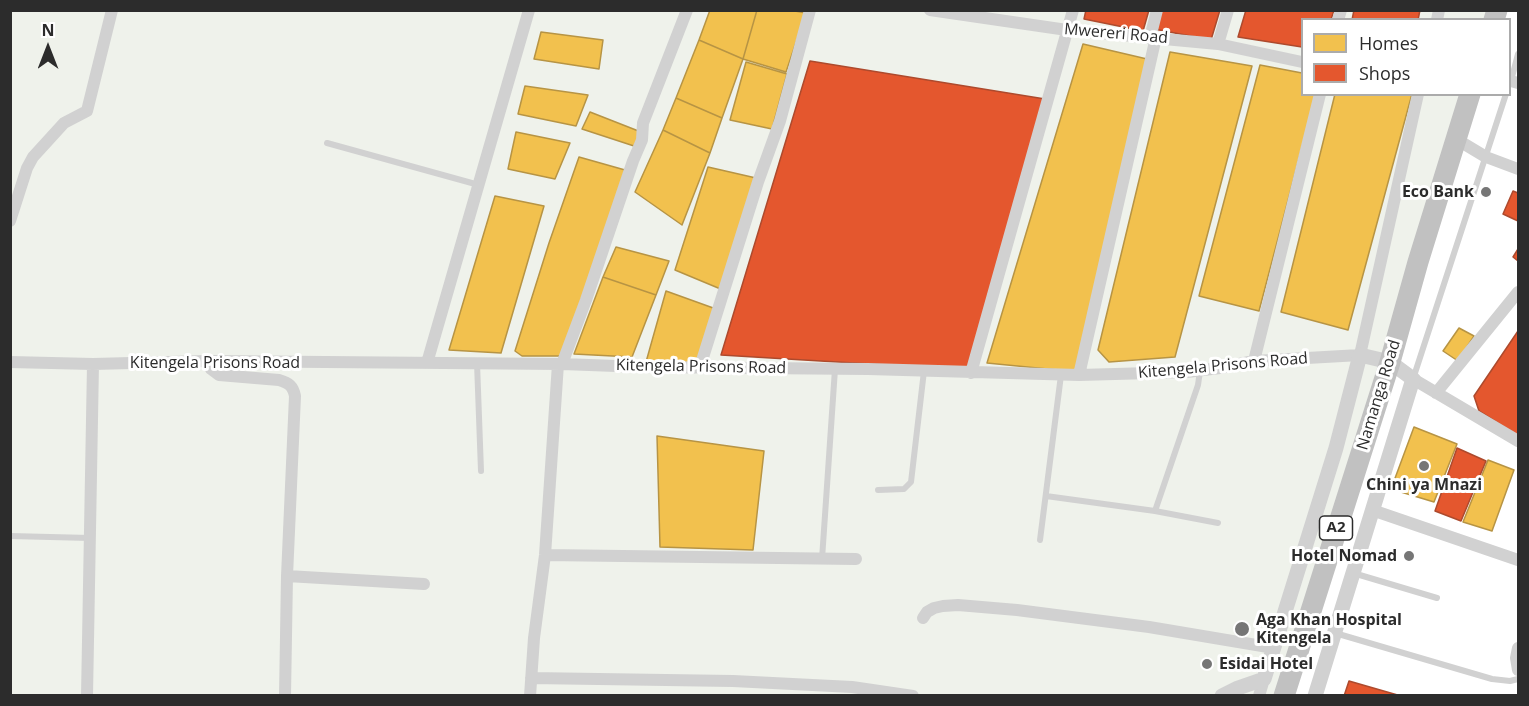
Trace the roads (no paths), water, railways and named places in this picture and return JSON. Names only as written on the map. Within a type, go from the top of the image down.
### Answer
[{"type":"highway","name":"Namanga Road","points":[[1284,696],[1390,362],[1469,96]]},
{"type":"street","points":[[10,221],[27,168],[33,157],[64,123],[87,111],[112,10]]},
{"type":"street","points":[[427,363],[529,10]]},
{"type":"street","points":[[530,696],[534,638],[545,555],[560,364],[586,300],[642,140],[643,123],[687,10]]},
{"type":"street","points":[[700,367],[758,182],[780,121],[810,10]]},
{"type":"street","name":"Mwereri Road","points":[[930,10],[981,14],[1067,30],[1218,44],[1301,62]]},
{"type":"street","points":[[971,373],[1073,10]]},
{"type":"street","points":[[1079,375],[1158,10]]},
{"type":"street","points":[[1218,44],[1228,10]]},
{"type":"street","points":[[1254,361],[1320,96]]},
{"type":"street","points":[[1259,696],[1336,448],[1360,355],[1418,96]]},
{"type":"street","points":[[1456,139],[1486,157],[1518,169]]},
{"type":"street","points":[[1436,393],[1518,292]]},
{"type":"street","name":"Kitengela Prisons Road","points":[[10,362],[93,364],[207,361],[477,363],[1127,375],[1200,371],[1254,361],[1360,355],[1390,362]]},
{"type":"street","points":[[207,361],[211,369],[219,375],[279,380],[287,382],[294,389],[285,696]]},
{"type":"street","points":[[1390,362],[1413,380],[1518,441]]},
{"type":"street","points":[[87,696],[93,364]]},
{"type":"street","points":[[1315,696],[1413,380]]},
{"type":"street","points":[[1372,510],[1518,560]]},
{"type":"street","points":[[545,555],[856,559]]},
{"type":"street","points":[[287,576],[424,584]]},
{"type":"street","points":[[923,618],[927,612],[943,606],[958,605],[1017,610],[1149,627],[1274,648]]},
{"type":"street","points":[[1518,648],[1516,657],[1518,670]]},
{"type":"street","points":[[531,678],[733,681],[852,687],[914,696]]},
{"type":"street","points":[[1222,696],[1264,679]]},
{"type":"lane","points":[[1513,83],[1518,54]]},
{"type":"lane","points":[[1413,380],[1505,96]]},
{"type":"lane","points":[[327,143],[479,185]]},
{"type":"lane","points":[[477,363],[481,471]]},
{"type":"lane","points":[[822,559],[835,369]]},
{"type":"lane","points":[[878,490],[904,489],[911,482],[924,371]]},
{"type":"lane","points":[[1155,511],[1198,385],[1200,371]]},
{"type":"lane","points":[[1040,540],[1061,375]]},
{"type":"lane","points":[[1046,496],[1155,511],[1218,523]]},
{"type":"lane","points":[[10,536],[91,538]]},
{"type":"lane","points":[[1353,573],[1437,598]]},
{"type":"lane","points":[[1334,633],[1492,679],[1518,680]]},
{"type":"place","name":"Eco Bank","points":[[1486,192]]},
{"type":"place","name":"Chini ya Mnazi","points":[[1424,466]]},
{"type":"place","name":"Hotel Nomad","points":[[1409,556]]},
{"type":"place","name":"Aga Khan Hospital Kitengela","points":[[1242,629]]},
{"type":"place","name":"Esidai Hotel","points":[[1207,664]]}]
